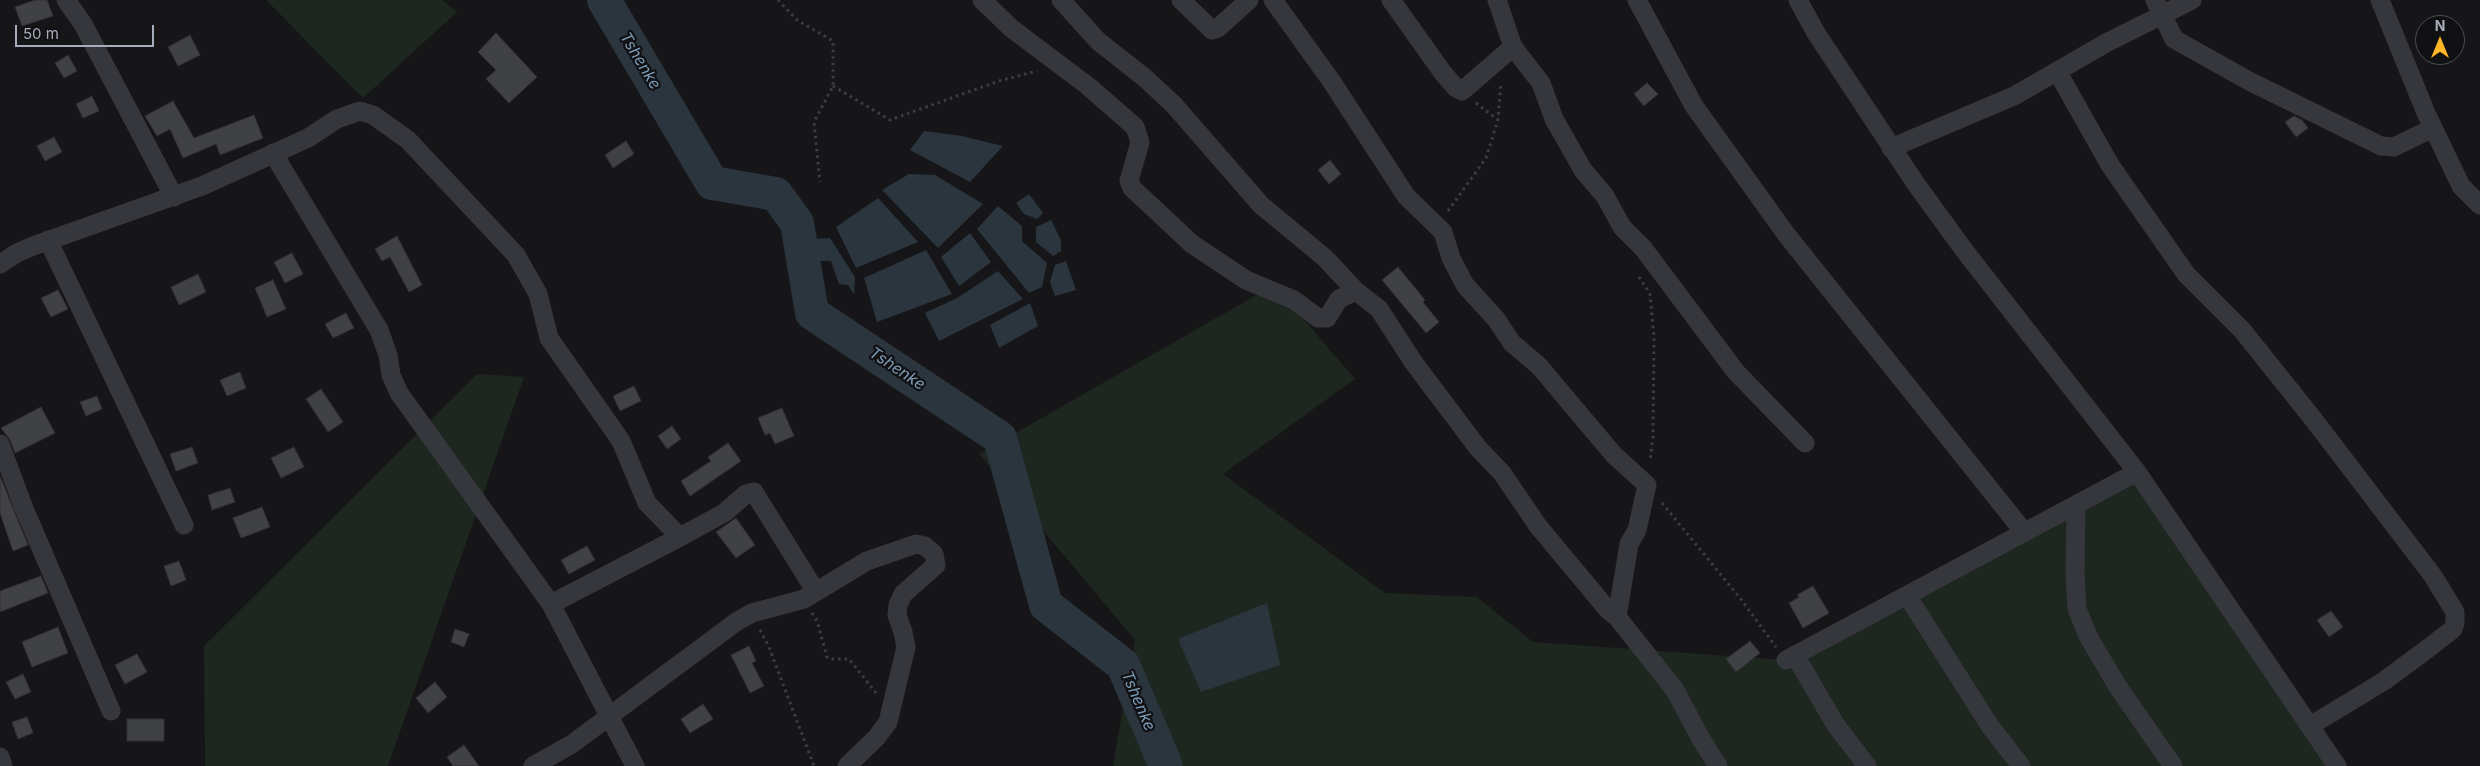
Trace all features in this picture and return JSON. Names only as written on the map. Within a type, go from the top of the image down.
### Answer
[{"type":"street","points":[[66,0],[83,24],[174,197]]},
{"type":"street","points":[[982,0],[1011,28],[1088,86],[1135,127],[1140,142],[1129,181],[1132,188],[1192,244],[1246,280],[1294,300],[1318,318],[1327,318],[1339,299],[1356,291]]},
{"type":"street","points":[[1061,0],[1098,41],[1145,78],[1174,105],[1261,205],[1325,258],[1356,291],[1379,309],[1414,363],[1478,448],[1502,473],[1538,526],[1608,610],[1617,617],[1675,690],[1701,739],[1718,766]]},
{"type":"street","points":[[1181,0],[1212,30],[1218,28],[1249,0]]},
{"type":"street","points":[[1273,0],[1332,82],[1406,196],[1436,225],[1446,239],[1457,271],[1480,303],[1496,319],[1512,343],[1539,366],[1614,455],[1647,485],[1638,530],[1629,544],[1617,617]]},
{"type":"street","points":[[1391,0],[1443,73],[1456,88],[1462,91],[1513,48]]},
{"type":"street","points":[[1497,0],[1513,48],[1541,82],[1554,119],[1583,170],[1605,196],[1622,227],[1643,248],[1736,372],[1805,443]]},
{"type":"street","points":[[1637,0],[1694,106],[1780,226],[2024,532]]},
{"type":"street","points":[[1798,0],[1816,33],[1891,148],[1964,250],[2137,472],[2337,766]]},
{"type":"street","points":[[1891,148],[2014,96],[2106,43],[2159,8],[2192,0]]},
{"type":"street","points":[[2380,0],[2433,128],[2461,186],[2480,205]]},
{"type":"street","points":[[2159,8],[2174,39],[2249,81],[2381,146],[2394,147],[2433,128]]},
{"type":"street","points":[[2057,71],[2110,165],[2186,274],[2242,330],[2272,367],[2427,568],[2455,612],[2453,629],[2384,682],[2310,726]]},
{"type":"street","points":[[0,264],[17,253],[48,240],[174,197],[308,138],[337,118],[360,111],[373,115],[408,140],[516,255],[538,294],[549,338],[621,441],[647,503],[680,537]]},
{"type":"street","points":[[273,153],[379,330],[388,355],[391,375],[399,393],[552,604],[634,766]]},
{"type":"street","points":[[48,240],[184,525]]},
{"type":"street","points":[[0,444],[23,506],[112,711]]},
{"type":"street","points":[[1867,766],[1835,724],[1791,658],[1908,597],[2137,472]]},
{"type":"street","points":[[552,604],[724,513],[746,494],[754,492],[810,596]]},
{"type":"street","points":[[2076,506],[2075,573],[2078,609],[2088,636],[2118,687],[2173,766]]},
{"type":"street","points":[[533,766],[560,752],[609,717],[714,636],[752,613],[810,596],[867,561],[916,544],[925,546],[934,554],[936,565],[904,594],[898,605],[897,615],[904,632],[906,647],[896,682],[888,722],[877,737],[847,766]]},
{"type":"street","points":[[1908,597],[1990,726],[2021,766]]},
{"type":"street","points":[[0,757],[3,766]]},
{"type":"path","points":[[778,0],[797,20],[833,41],[833,86],[814,122],[820,182]]},
{"type":"path","points":[[833,86],[890,120],[999,81],[1060,66]]},
{"type":"path","points":[[1436,225],[1452,207],[1486,158],[1498,120],[1502,80]]},
{"type":"path","points":[[1462,91],[1498,120]]},
{"type":"path","points":[[1636,272],[1650,294],[1654,337],[1653,437],[1647,485],[1791,658]]},
{"type":"path","points":[[810,596],[827,657],[830,659],[850,659],[872,689],[883,699],[893,704]]},
{"type":"path","points":[[752,613],[769,647],[814,766]]},
{"type":"shaded area","points":[[266,0],[442,0],[457,12],[363,98]]},
{"type":"shaded area","points":[[924,131],[962,136],[1003,146],[970,182],[910,150]]},
{"type":"shaded area","points":[[909,174],[935,175],[983,204],[938,248],[882,190]]},
{"type":"shaded area","points":[[1029,194],[1043,213],[1037,219],[1024,214],[1016,203]]},
{"type":"shaded area","points":[[878,198],[918,242],[856,268],[836,227]]},
{"type":"shaded area","points":[[998,206],[1022,226],[1022,241],[1047,263],[1042,287],[1029,293],[977,229]]},
{"type":"shaded area","points":[[1051,220],[1061,240],[1061,251],[1053,256],[1036,242],[1036,227]]},
{"type":"shaded area","points":[[970,233],[991,262],[959,286],[941,257]]},
{"type":"shaded area","points":[[830,238],[855,277],[854,294],[848,285],[839,284],[831,261],[815,261],[814,239]]},
{"type":"shaded area","points":[[926,250],[952,294],[877,322],[864,278]]},
{"type":"shaded area","points":[[1066,261],[1076,290],[1055,296],[1050,282],[1055,265]]},
{"type":"shaded area","points":[[998,271],[1023,299],[939,341],[925,313],[957,298]]},
{"type":"shaded area","points":[[1274,285],[1355,379],[1223,474],[1385,593],[1477,597],[1533,642],[1786,660],[2137,472],[2337,766],[1113,766],[1135,640],[979,454]]},
{"type":"shaded area","points":[[1030,303],[1038,326],[999,348],[990,325]]},
{"type":"shaded area","points":[[477,374],[524,377],[388,766],[205,766],[204,646]]},
{"type":"shaded area","points":[[1267,603],[1280,665],[1201,692],[1178,639]]},
{"type":"building","points":[[35,0],[47,0],[53,16],[22,26],[15,7]]},
{"type":"building","points":[[496,33],[537,77],[509,103],[486,79],[496,70],[478,52]]},
{"type":"building","points":[[190,35],[200,55],[178,66],[168,47]]},
{"type":"building","points":[[68,55],[77,71],[64,78],[55,63]]},
{"type":"building","points":[[1647,83],[1658,94],[1644,106],[1634,94]]},
{"type":"building","points":[[92,96],[99,111],[83,118],[76,104]]},
{"type":"building","points":[[173,101],[194,138],[254,115],[263,138],[220,155],[216,144],[183,158],[170,129],[157,136],[145,116]]},
{"type":"building","points":[[2294,116],[2302,120],[2308,128],[2296,137],[2285,122]]},
{"type":"building","points":[[54,137],[62,152],[45,161],[37,146]]},
{"type":"building","points":[[626,141],[634,154],[613,168],[605,155]]},
{"type":"building","points":[[1330,160],[1341,174],[1329,184],[1318,170]]},
{"type":"building","points":[[397,236],[422,285],[409,292],[390,257],[382,261],[375,249]]},
{"type":"building","points":[[292,253],[303,274],[285,283],[274,262]]},
{"type":"building","points":[[1398,267],[1425,300],[1423,302],[1439,322],[1426,333],[1382,280]]},
{"type":"building","points":[[198,274],[206,292],[179,305],[171,287]]},
{"type":"building","points":[[273,280],[286,309],[267,317],[255,288]]},
{"type":"building","points":[[58,290],[68,309],[51,317],[41,298]]},
{"type":"building","points":[[346,313],[354,328],[333,338],[325,324]]},
{"type":"building","points":[[240,372],[246,388],[227,396],[220,380]]},
{"type":"building","points":[[634,386],[641,401],[620,411],[613,396]]},
{"type":"building","points":[[321,389],[343,422],[328,432],[306,399]]},
{"type":"building","points":[[97,396],[102,409],[86,416],[80,402]]},
{"type":"building","points":[[41,407],[55,433],[15,453],[10,440],[1,428]]},
{"type":"building","points":[[782,408],[794,436],[775,444],[770,433],[765,435],[758,418]]},
{"type":"building","points":[[672,426],[681,439],[667,449],[658,436]]},
{"type":"building","points":[[728,443],[741,461],[690,496],[681,481],[711,461],[708,457]]},
{"type":"building","points":[[192,447],[198,463],[176,471],[170,454]]},
{"type":"building","points":[[294,447],[304,467],[281,478],[271,458]]},
{"type":"building","points":[[0,476],[28,545],[13,551],[0,513]]},
{"type":"building","points":[[230,488],[235,502],[212,510],[208,495]]},
{"type":"building","points":[[262,507],[270,527],[241,538],[233,518]]},
{"type":"building","points":[[736,518],[755,545],[736,558],[716,532]]},
{"type":"building","points":[[587,546],[595,560],[569,574],[561,560]]},
{"type":"building","points":[[179,561],[186,580],[171,586],[164,566]]},
{"type":"building","points":[[41,576],[48,593],[0,612],[0,591]]},
{"type":"building","points":[[1813,586],[1829,613],[1803,628],[1789,603],[1799,597],[1797,595]]},
{"type":"building","points":[[2331,611],[2343,627],[2329,637],[2317,620]]},
{"type":"building","points":[[58,627],[68,653],[32,667],[22,642]]},
{"type":"building","points":[[455,629],[469,634],[464,647],[451,642]]},
{"type":"building","points":[[1750,641],[1760,653],[1736,672],[1726,659]]},
{"type":"building","points":[[749,646],[756,661],[752,663],[764,686],[750,693],[731,655]]},
{"type":"building","points":[[137,654],[147,672],[125,684],[115,665]]},
{"type":"building","points":[[23,674],[31,692],[15,699],[6,682]]},
{"type":"building","points":[[435,682],[447,697],[428,713],[416,698]]},
{"type":"building","points":[[703,704],[713,719],[690,733],[681,719]]},
{"type":"building","points":[[27,717],[33,733],[18,739],[12,722]]},
{"type":"building","points":[[127,719],[164,719],[164,741],[127,741]]},
{"type":"building","points":[[464,745],[479,766],[453,766],[447,757]]},
{"type":"waterway","name":"Tshenke","points":[[604,0],[712,183],[776,194],[797,223],[812,313],[1000,438],[1046,605],[1123,665],[1166,766]]}]
